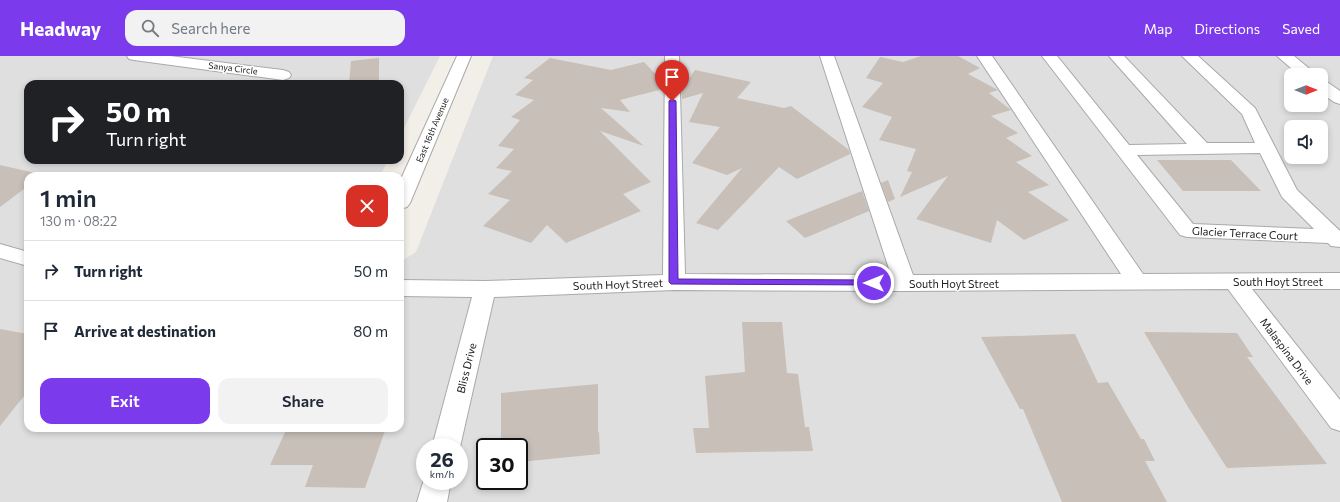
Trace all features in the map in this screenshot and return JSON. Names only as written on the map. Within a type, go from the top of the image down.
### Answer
[{"type":"street","name":"Sanya Circle","points":[[134,56],[283,75]]},
{"type":"street","name":"East 16th Avenue","points":[[404,194],[464,56]]},
{"type":"street","points":[[672,56],[674,282]]},
{"type":"street","points":[[826,56],[905,283]]},
{"type":"street","points":[[984,56],[1137,282]]},
{"type":"street","name":"Glacier Terrace Court","points":[[1049,56],[1187,230],[1337,240]]},
{"type":"street","points":[[1116,56],[1202,149]]},
{"type":"street","name":"Glacier Terrace Court","points":[[1189,56],[1249,112],[1289,193],[1337,240]]},
{"type":"street","points":[[1284,56],[1300,68]]},
{"type":"street","points":[[1328,90],[1340,99]]},
{"type":"street","points":[[1123,150],[1267,148]]},
{"type":"street","points":[[0,251],[24,259]]},
{"type":"street","name":"Malaspina Drive","points":[[1234,281],[1340,420]]},
{"type":"street","name":"South Hoyt Street","points":[[404,288],[485,289],[674,282],[905,283],[1340,281]]},
{"type":"street","name":"Bliss Drive","points":[[448,438],[485,289]]},
{"type":"street","points":[[432,502],[435,490]]},
{"type":"shaded area","points":[[0,56],[440,56],[404,128],[404,80],[24,80],[24,164],[386,164],[382,172],[24,172],[24,432],[404,432],[404,260],[416,252],[493,56],[1340,56],[1340,502],[0,502]]},
{"type":"building","points":[[921,56],[958,56],[980,68],[968,74],[998,90],[989,93],[1011,110],[991,116],[1018,133],[1006,138],[1032,156],[1016,162],[1049,185],[1028,192],[1069,220],[1024,240],[997,220],[991,243],[916,219],[948,176],[900,197],[912,172],[907,171],[916,149],[879,140],[892,117],[862,107],[883,83],[866,78],[880,57],[903,62]]},
{"type":"building","points":[[379,58],[379,80],[349,80],[351,61]]},
{"type":"building","points":[[550,58],[611,70],[644,62],[663,82],[663,89],[620,100],[630,112],[601,108],[644,146],[600,131],[651,182],[623,194],[641,211],[566,243],[547,225],[531,243],[483,226],[510,200],[488,194],[512,171],[496,168],[514,149],[498,146],[520,120],[511,117],[534,100],[515,95],[533,80],[524,78]]},
{"type":"building","points":[[695,70],[751,82],[737,98],[784,108],[791,106],[849,150],[850,154],[797,179],[779,167],[718,230],[696,223],[742,168],[727,175],[692,163],[720,127],[689,122],[703,93],[682,99],[681,90]]},
{"type":"building","points":[[1157,160],[1231,160],[1261,191],[1183,191]]},
{"type":"building","points":[[0,165],[31,172],[24,172],[24,189],[0,207]]},
{"type":"building","points":[[888,180],[895,199],[888,202],[881,183]]},
{"type":"building","points":[[862,191],[869,211],[805,238],[786,221]]},
{"type":"building","points":[[742,322],[782,322],[787,373],[798,374],[805,427],[809,427],[813,451],[696,453],[693,428],[709,428],[705,376],[745,372]]},
{"type":"building","points":[[0,329],[24,333],[24,396],[0,426]]},
{"type":"building","points":[[1144,332],[1237,333],[1253,357],[1247,357],[1327,464],[1227,468],[1188,407]]},
{"type":"building","points":[[1075,334],[1098,383],[1108,382],[1141,439],[1144,439],[1155,461],[1145,461],[1167,502],[1062,502],[1023,409],[1020,409],[981,337]]},
{"type":"building","points":[[598,384],[598,432],[600,454],[528,461],[528,438],[501,438],[501,393]]},
{"type":"building","points":[[285,432],[385,432],[365,488],[305,487],[313,465],[270,465]]},
{"type":"route","points":[[672,101],[674,282],[874,283]]}]
